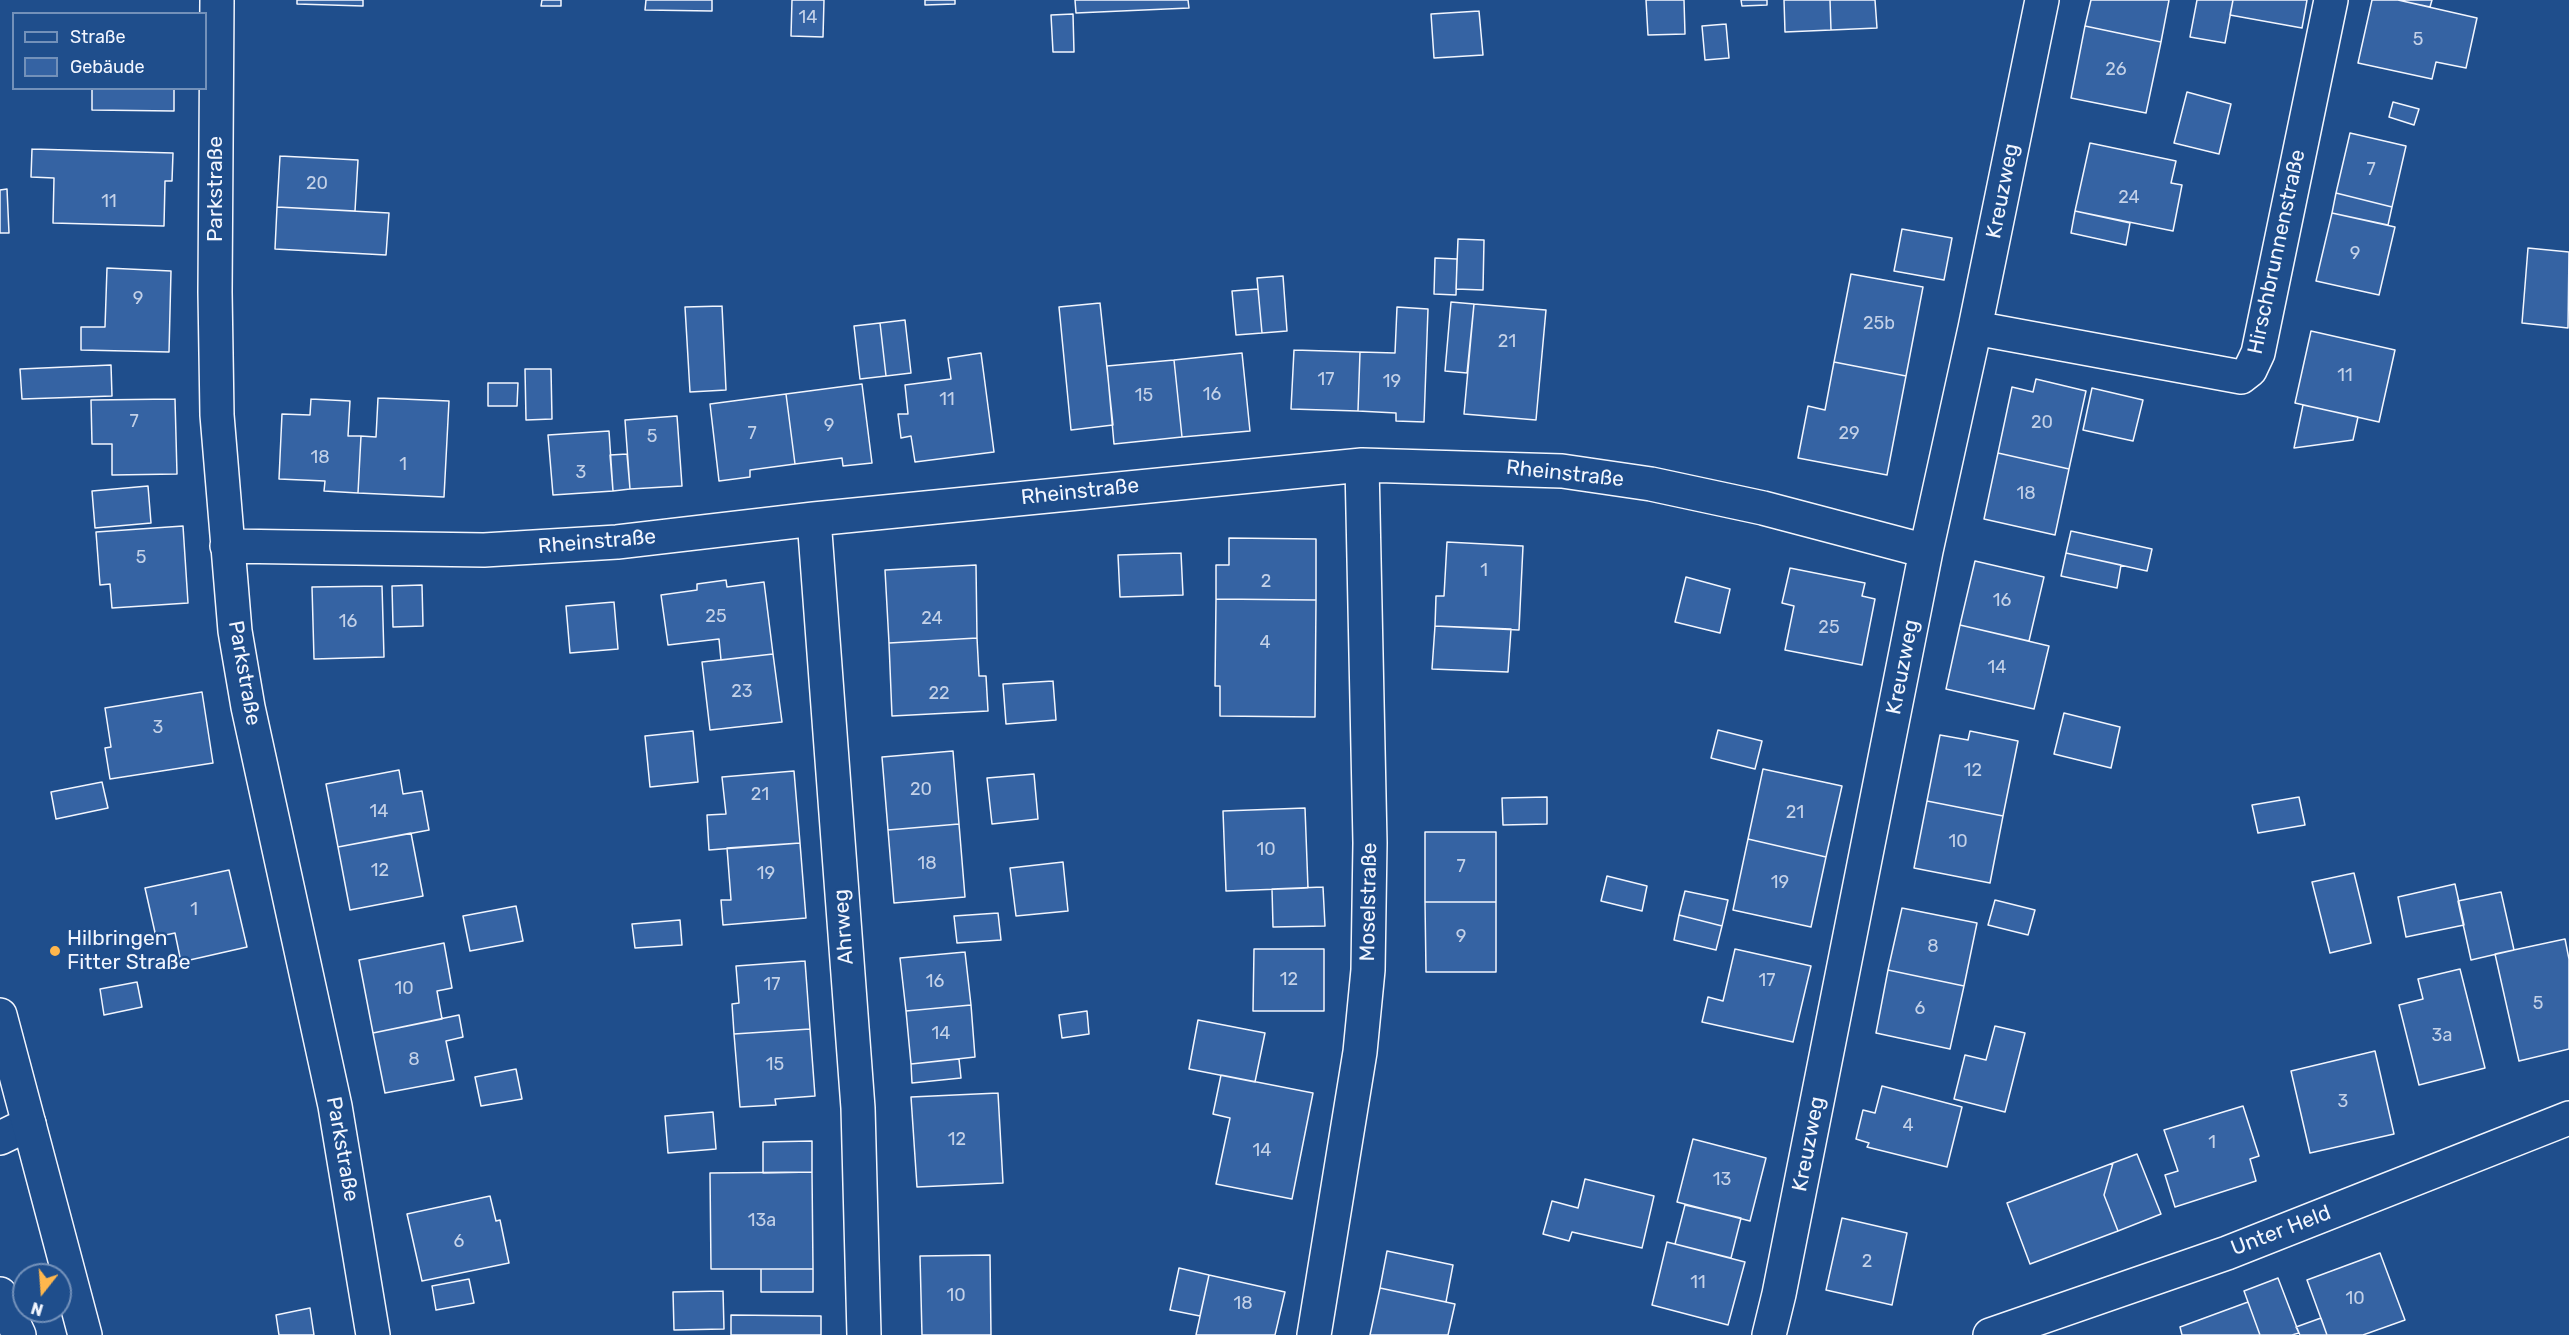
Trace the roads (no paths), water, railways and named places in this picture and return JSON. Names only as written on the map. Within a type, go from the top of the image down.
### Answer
[{"type":"street","name":"Parkstraße","points":[[217,0],[215,292],[217,415],[235,631],[248,707],[335,1106],[373,1335]]},
{"type":"street","name":"Kreuzweg","points":[[1769,1335],[1784,1271],[1926,551],[1975,328],[2042,0]]},
{"type":"street","name":"Hirschbrunnenstraße","points":[[1975,328],[2241,377],[2250,370],[2258,354],[2331,0]]},
{"type":"street","name":"Rheinstraße","points":[[227,546],[484,550],[617,542],[814,519],[1362,465],[1562,471],[1651,484],[1763,508],[1926,551]]},
{"type":"street","name":"Moselstraße","points":[[1314,1335],[1360,1052],[1368,970],[1370,843],[1362,465]]},
{"type":"street","name":"Ahrweg","points":[[814,519],[858,1108],[864,1335]]},
{"type":"street","points":[[0,1015],[85,1335]]},
{"type":"street","name":"Unter Held","points":[[1990,1335],[2227,1253],[2569,1118]]},
{"type":"street","points":[[0,1138],[29,1124]]},
{"type":"street","points":[[0,1294],[19,1335]]},
{"type":"place","name":"Hilbringen Fitter Straße","points":[[55,951]]}]
